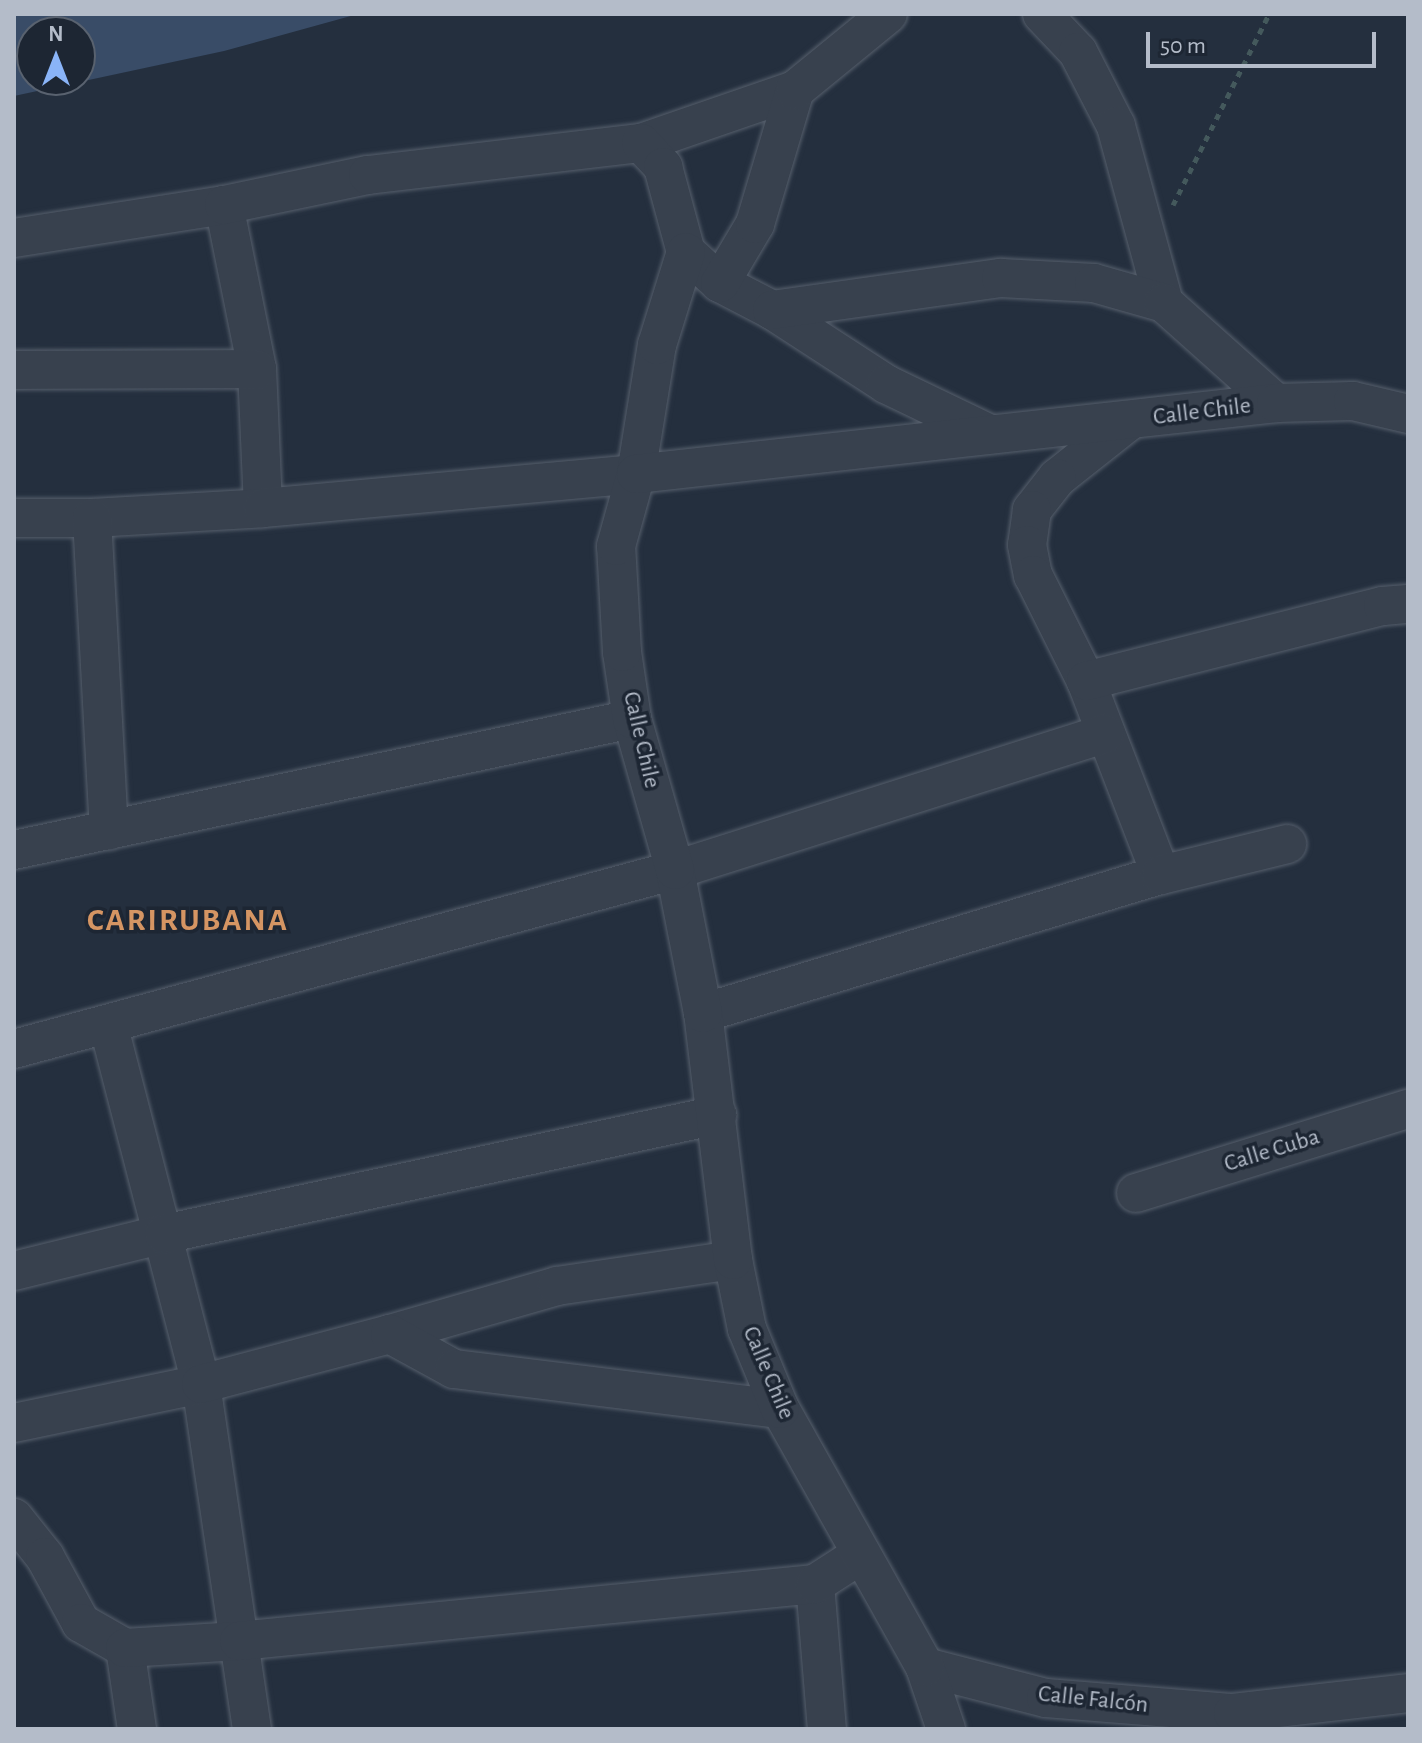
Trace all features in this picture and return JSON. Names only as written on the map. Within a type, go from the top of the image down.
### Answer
[{"type":"street","points":[[14,238],[224,205],[368,175],[641,143],[795,90],[888,14]]},
{"type":"street","points":[[1042,14],[1078,52],[1116,126],[1164,303]]},
{"type":"street","points":[[720,283],[755,224],[795,90]]},
{"type":"street","points":[[14,518],[92,518],[263,508],[636,474],[657,345],[686,252],[663,167],[641,143]]},
{"type":"street","points":[[224,205],[257,369],[263,508]]},
{"type":"street","points":[[686,252],[720,283],[772,310],[886,384],[990,434]]},
{"type":"street","points":[[772,310],[1001,278],[1094,283],[1164,303],[1276,403]]},
{"type":"street","points":[[14,370],[257,369]]},
{"type":"street","name":"Calle Chile","points":[[946,1729],[925,1667],[780,1409],[747,1329],[733,1260],[703,1013],[675,870],[632,719],[622,652],[616,546],[636,474],[1276,403],[1353,401],[1408,414]]},
{"type":"street","points":[[1129,421],[1057,478],[1032,510],[1027,545],[1033,575],[1086,681],[1161,875]]},
{"type":"street","points":[[92,518],[109,831]]},
{"type":"street","points":[[1086,681],[1383,606],[1408,604]]},
{"type":"street","points":[[14,850],[632,719]]},
{"type":"street","points":[[14,1049],[675,870],[1105,734]]},
{"type":"street","points":[[703,1013],[1161,875],[1287,844]]},
{"type":"street","points":[[108,1024],[201,1384],[252,1729]]},
{"type":"street","name":"Calle Cuba","points":[[1136,1193],[1408,1109]]},
{"type":"street","points":[[14,1271],[164,1234],[717,1115]]},
{"type":"street","points":[[14,1423],[201,1384],[557,1286],[733,1260]]},
{"type":"street","points":[[390,1334],[454,1369],[780,1409]]},
{"type":"street","points":[[14,1518],[45,1557],[81,1623],[125,1648],[239,1641],[815,1584],[860,1555]]},
{"type":"street","points":[[815,1584],[827,1729]]},
{"type":"street","points":[[125,1648],[137,1729]]},
{"type":"street","name":"Calle Falcón","points":[[925,1667],[1046,1698],[1233,1713],[1408,1693]]},
{"type":"path","points":[[1149,252],[1269,14]]},
{"type":"water","points":[[14,14],[358,14],[224,51],[96,78],[96,16],[16,16],[16,96]]},
{"type":"district","name":"CARIRUBANA","points":[[188,920]]}]
